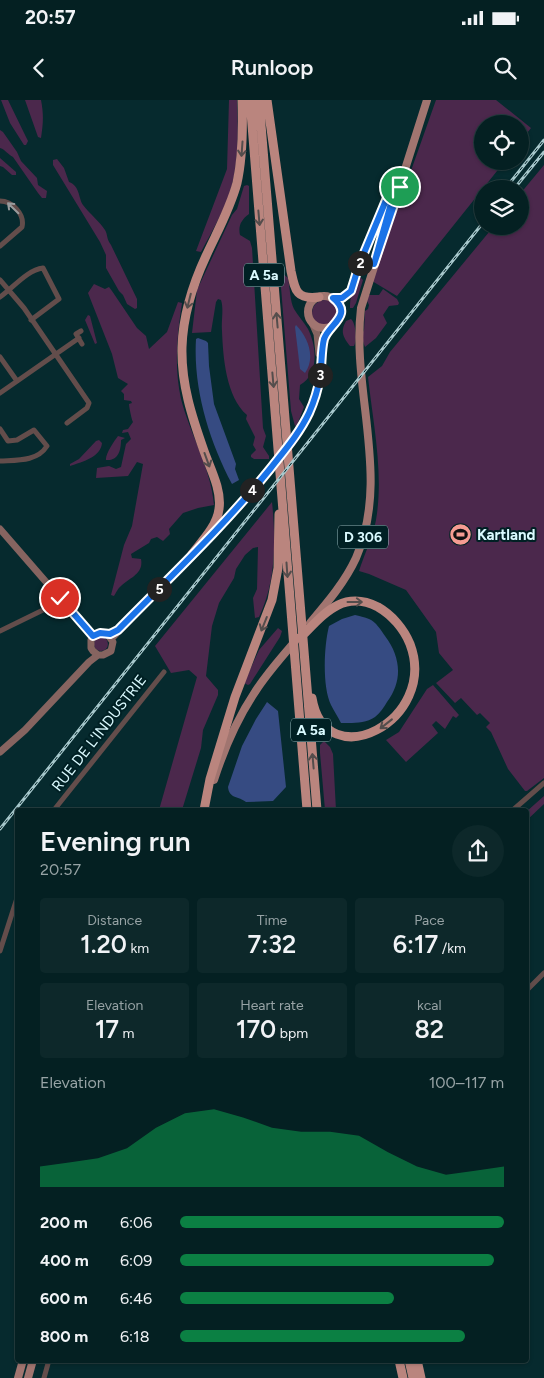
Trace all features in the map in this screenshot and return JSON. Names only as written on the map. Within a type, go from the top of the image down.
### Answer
[{"type":"highway","points":[[192,554],[216,518],[219,500],[214,478],[190,410],[184,383],[182,364],[184,328],[193,286],[223,220],[236,184],[242,151],[242,100]]},
{"type":"highway","name":"A 5a","points":[[250,100],[307,808]]},
{"type":"highway","name":"A 5a","points":[[259,100],[317,808]]},
{"type":"highway","points":[[267,100],[295,287],[300,296],[319,297]]},
{"type":"highway","points":[[204,808],[210,779],[238,690],[272,600],[278,568],[278,516],[283,506]]},
{"type":"highway","points":[[289,648],[333,607],[358,601],[369,603],[379,608],[393,619],[405,634],[412,652],[414,679],[406,702],[390,722],[369,734],[358,737],[346,736],[337,734],[329,729],[317,714],[311,688],[307,682]]},
{"type":"highway","points":[[400,1363],[403,1378]]},
{"type":"highway","points":[[410,1363],[413,1378]]},
{"type":"highway","points":[[418,1363],[421,1378]]},
{"type":"main road","name":"D 306","points":[[205,808],[221,758],[240,715],[260,684],[338,588],[351,567],[361,544],[368,521],[371,494],[359,353],[361,308],[399,175],[423,100]]},
{"type":"main road","name":"D 306","points":[[374,264],[387,229],[427,100]]},
{"type":"main road","points":[[333,298],[341,312],[337,323],[323,329],[313,325],[309,319],[308,307],[311,302],[319,297],[342,298],[351,291],[359,265],[394,181],[399,175]]},
{"type":"main road","points":[[18,1378],[23,1363]]},
{"type":"main road","points":[[28,1378],[32,1363]]},
{"type":"street","points":[[0,201],[7,202],[15,208],[21,216],[23,223],[22,227],[0,246]]},
{"type":"street","points":[[0,297],[23,278],[39,268],[45,270],[59,299],[31,320]]},
{"type":"street","points":[[0,280],[24,308],[89,403],[87,408],[67,423]]},
{"type":"street","points":[[313,325],[321,367]]},
{"type":"street","points":[[109,636],[118,630],[215,531],[258,483],[293,439],[314,400],[318,386],[324,341],[328,331],[334,325]]},
{"type":"street","points":[[81,331],[76,334],[82,344]]},
{"type":"street","points":[[0,393],[79,338]]},
{"type":"street","points":[[0,357],[17,381]]},
{"type":"street","points":[[0,429],[8,441],[17,440],[34,430],[47,446],[46,449],[32,458],[0,461]]},
{"type":"street","points":[[0,440],[5,437]]},
{"type":"street","points":[[0,529],[93,636]]},
{"type":"street","points":[[0,631],[43,610],[60,598]]},
{"type":"street","points":[[96,653],[90,644],[93,636],[100,633],[109,636]]},
{"type":"street","points":[[96,653],[107,654],[111,651],[113,647],[109,636]]},
{"type":"street","points":[[0,752],[25,730],[96,653]]},
{"type":"street","name":"RUE DE L'INDUSTRIE","points":[[56,808],[164,672]]},
{"type":"street","points":[[515,808],[544,783]]},
{"type":"street","points":[[522,793],[527,798]]},
{"type":"street","points":[[0,952],[15,904]]},
{"type":"street","points":[[529,988],[544,973]]},
{"type":"street","points":[[44,1378],[48,1363]]},
{"type":"shaded area","points":[[1,100],[8,100],[28,141],[26,145],[24,145],[10,123]]},
{"type":"shaded area","points":[[25,100],[41,100],[43,120],[41,138],[38,137]]},
{"type":"shaded area","points":[[229,100],[237,100],[237,153],[232,185],[222,211],[201,252],[196,251],[227,169]]},
{"type":"shaded area","points":[[436,100],[496,100],[515,115],[474,115],[474,170],[498,170],[490,180],[474,180],[474,200],[397,296],[372,281]]},
{"type":"shaded area","points":[[0,130],[17,152],[21,161],[37,178],[38,185],[47,191],[46,198],[42,198],[13,157],[0,148]]},
{"type":"shaded area","points":[[0,158],[16,172],[16,175],[12,175],[0,166]]},
{"type":"shaded area","points":[[57,159],[64,168],[69,182],[77,189],[83,205],[105,230],[137,299],[137,308],[135,309],[127,304],[106,268],[106,255],[100,242],[53,165],[53,160]]},
{"type":"shaded area","name":"Kartland","points":[[544,165],[544,778],[525,791],[508,769],[491,732],[486,727],[490,723],[480,713],[477,715],[461,698],[455,703],[436,683],[453,670],[439,653],[436,632],[406,590],[359,571],[375,526],[379,484],[377,448],[368,377],[382,366],[390,352],[487,235],[529,235],[529,183]]},
{"type":"shaded area","points":[[244,186],[249,186],[249,214],[241,223],[239,232],[240,235],[250,241],[252,248],[263,428],[266,436],[263,447],[269,459],[254,459],[251,457],[256,450],[253,445],[255,437],[246,419],[247,415],[234,398],[227,376],[223,353],[221,300],[218,299],[216,302],[211,332],[192,333],[197,290],[232,215],[237,209]]},
{"type":"shaded area","points":[[282,273],[288,278],[293,306],[308,329],[314,352],[311,374],[300,385],[299,399],[304,407],[295,426],[291,411],[280,275]]},
{"type":"shaded area","points":[[360,277],[363,280],[356,303],[353,308],[350,308],[352,291]]},
{"type":"shaded area","points":[[94,284],[105,289],[109,287],[137,328],[146,336],[149,349],[167,332],[178,302],[182,303],[177,351],[179,387],[185,412],[205,464],[214,505],[183,513],[169,529],[170,534],[163,541],[157,537],[151,539],[149,543],[131,554],[132,558],[141,559],[140,568],[135,575],[120,587],[114,596],[111,595],[124,545],[132,526],[143,464],[137,462],[128,476],[96,478],[97,468],[109,466],[116,469],[121,467],[126,444],[131,439],[128,432],[122,433],[133,422],[129,404],[132,403],[131,401],[124,400],[124,394],[121,391],[128,384],[118,378],[112,354],[88,293]]},
{"type":"shaded area","points":[[383,289],[397,299],[399,303],[398,305],[389,306],[383,315],[387,323],[376,338],[365,347],[361,336],[364,330],[365,311],[369,305],[365,297],[366,295],[379,295]]},
{"type":"shaded area","points":[[325,300],[334,304],[338,313],[334,322],[325,326],[316,322],[312,313],[316,304]]},
{"type":"shaded area","points":[[88,315],[90,316],[97,343],[95,344],[85,320]]},
{"type":"shaded area","points":[[351,319],[356,332],[354,346],[350,346],[344,337],[343,331],[346,321]]},
{"type":"shaded area","points":[[118,436],[125,438],[121,440],[118,454],[113,459],[106,460],[112,444]]},
{"type":"shaded area","points":[[99,440],[102,443],[101,448],[95,455],[70,466],[70,464],[79,459]]},
{"type":"shaded area","points":[[272,502],[274,546],[272,576],[265,604],[259,617],[255,618],[253,598],[257,589],[258,547],[253,548],[245,555],[236,569],[234,578],[219,603],[212,626],[206,676],[218,690],[218,695],[203,730],[201,748],[183,808],[160,808],[197,677],[189,670],[171,673],[155,646]]},
{"type":"shaded area","points":[[278,628],[282,631],[280,637],[250,684],[244,683],[259,650]]},
{"type":"shaded area","points":[[101,637],[106,639],[108,644],[106,649],[101,651],[96,649],[94,644],[96,639]]},
{"type":"shaded area","points":[[433,685],[459,715],[456,718],[453,716],[445,729],[436,721],[432,725],[438,733],[406,762],[386,740],[399,732],[427,689]]},
{"type":"shaded area","points":[[324,741],[330,747],[333,754],[336,808],[325,808],[320,745]]},
{"type":"shaded area","points":[[544,796],[544,804],[529,818],[529,809]]},
{"type":"water","points":[[296,325],[304,335],[309,348],[310,361],[305,373],[300,369]]},
{"type":"water","points":[[198,338],[208,343],[214,404],[236,464],[235,469],[239,480],[232,484],[216,450],[204,414],[197,377],[196,339]]},
{"type":"water","points":[[355,615],[372,620],[382,631],[394,652],[397,661],[398,677],[392,694],[375,717],[363,722],[341,723],[331,705],[326,687],[326,644],[329,626]]},
{"type":"water","points":[[267,702],[278,711],[286,787],[273,801],[246,802],[230,794],[228,787],[242,746]]},
{"type":"railway","points":[[512,180],[544,140]]},
{"type":"railway","points":[[521,180],[544,152]]},
{"type":"railway","points":[[17,808],[474,234]]},
{"type":"railway","points":[[0,829],[15,810]]},
{"type":"place","name":"Kartland","points":[[461,535]]},
{"type":"route","points":[[60,598],[93,636],[100,633],[110,634],[118,630],[215,531],[258,483],[293,439],[309,412],[320,377],[324,341],[328,331],[340,318],[340,307],[333,298],[342,298],[351,291],[359,265],[394,181],[399,175],[374,264],[378,257],[400,187]]}]
